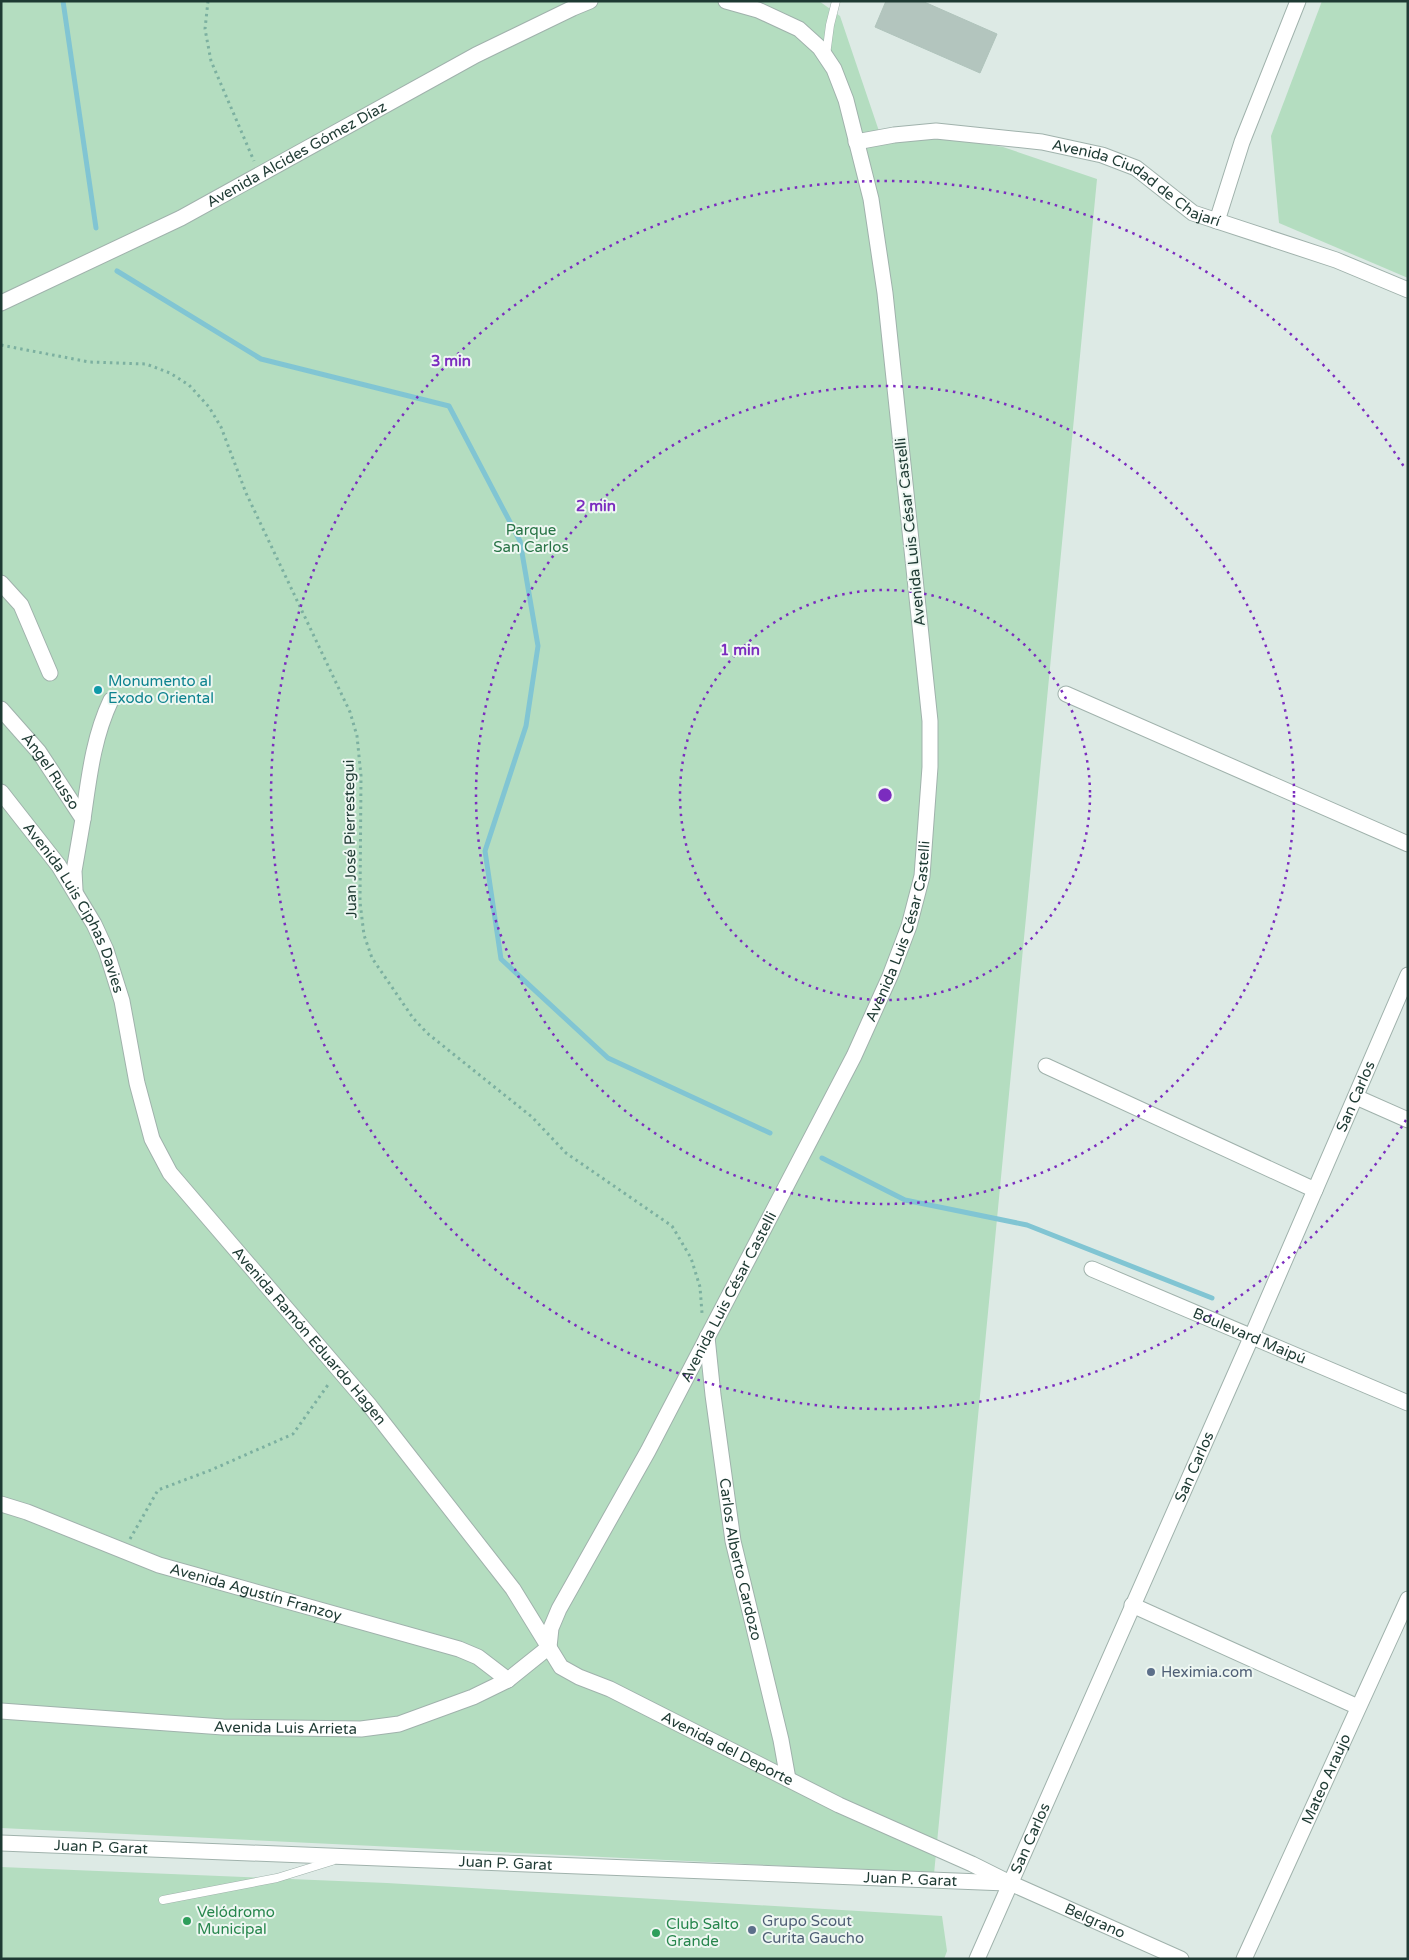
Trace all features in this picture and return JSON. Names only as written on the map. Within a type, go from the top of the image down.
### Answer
[{"type":"street","name":"Avenida Alcides Gómez Díaz","points":[[1,303],[181,218],[476,55],[590,1]]},
{"type":"street","points":[[726,1],[758,10],[799,29],[820,48],[834,69],[846,100],[856,142]]},
{"type":"street","points":[[1216,221],[1242,142],[1298,1]]},
{"type":"street","name":"Avenida Ciudad de Chajarí","points":[[856,142],[894,135],[936,131],[1042,142],[1102,155],[1136,168],[1193,212],[1336,260],[1408,290]]},
{"type":"street","name":"Avenida Luis César Castelli","points":[[549,1647],[551,1628],[559,1609],[648,1451],[854,1056],[909,926],[922,876],[930,767],[930,721],[885,293],[871,199],[856,142]]},
{"type":"street","points":[[1,583],[21,605],[50,673]]},
{"type":"street","points":[[1066,694],[1408,844]]},
{"type":"street","points":[[83,820],[93,753],[101,721],[111,700]]},
{"type":"street","name":"Ángel Russo","points":[[1,709],[39,752],[83,820],[74,871],[75,891],[94,924]]},
{"type":"street","name":"Avenida Luis Ciphas Davies","points":[[1,792],[58,866],[94,924],[106,950],[122,1001]]},
{"type":"street","name":"San Carlos","points":[[976,1959],[1251,1338],[1408,975]]},
{"type":"street","name":"Avenida Ramón Eduardo Hagen","points":[[122,1001],[137,1083],[152,1139],[170,1173],[370,1406],[512,1589],[549,1647]]},
{"type":"street","points":[[1046,1066],[1315,1190]]},
{"type":"street","points":[[1356,1097],[1408,1120]]},
{"type":"street","name":"Boulevard Maipú","points":[[1092,1268],[1251,1338],[1408,1403]]},
{"type":"street","name":"Carlos Alberto Cardozo","points":[[707,1337],[733,1541],[781,1740],[788,1779]]},
{"type":"street","name":"Avenida Agustín Franzoy","points":[[1,1504],[27,1512],[159,1565],[459,1649],[478,1657],[508,1680]]},
{"type":"street","name":"Mateo Araujo","points":[[1244,1959],[1408,1599]]},
{"type":"street","points":[[1132,1605],[1358,1707]]},
{"type":"street","name":"Avenida Luis Arrieta","points":[[1,1711],[223,1727],[361,1729],[399,1724],[473,1697],[508,1680],[549,1647]]},
{"type":"street","name":"Avenida del Deporte","points":[[549,1647],[561,1667],[610,1689],[839,1805],[915,1838],[1010,1883]]},
{"type":"street","name":"Juan P. Garat","points":[[1,1843],[1010,1883]]},
{"type":"street","name":"Belgrano","points":[[1010,1883],[1181,1959]]},
{"type":"lane","points":[[826,57],[830,25],[836,1]]},
{"type":"lane","points":[[164,1900],[276,1878],[343,1857]]},
{"type":"path","points":[[208,1],[205,29],[210,61],[260,175]]},
{"type":"path","name":"Juan José Pierrestegui","points":[[1,345],[89,362],[146,364],[170,372],[188,385],[209,407],[221,426],[246,493],[350,712],[357,736],[362,776],[360,902],[364,935],[372,958],[413,1018],[427,1033],[532,1117],[566,1153],[672,1226],[691,1258],[700,1287],[702,1317]]},
{"type":"path","points":[[123,1551],[158,1490],[211,1470],[293,1434],[339,1370]]},
{"type":"green space","name":"Parque San Carlos","points":[[1,1],[819,1],[840,16],[882,140],[944,138],[1003,147],[1097,179],[934,1874],[1,1828]]},
{"type":"green space","points":[[1322,1],[1408,1],[1408,278],[1279,223],[1271,136]]},
{"type":"green space","points":[[1,1867],[387,1883],[942,1916],[947,1951],[944,1959],[1,1959]]},
{"type":"building","points":[[886,1],[922,1],[997,34],[980,73],[875,27]]},
{"type":"waterway","points":[[63,1],[96,228]]},
{"type":"waterway","points":[[117,271],[261,359],[449,406],[520,541],[538,646],[526,726],[485,851],[501,959],[608,1058],[770,1133]]},
{"type":"waterway","points":[[822,1158],[905,1200],[1027,1225],[1212,1298]]},
{"type":"place","name":"Monumento al Exodo Oriental","points":[[98,690]]},
{"type":"place","name":"Heximia.com","points":[[1151,1672]]},
{"type":"place","name":"Velódromo Municipal","points":[[187,1921]]},
{"type":"place","name":"Grupo Scout Curita Gaucho","points":[[752,1930]]},
{"type":"place","name":"Club Salto Grande","points":[[656,1933]]}]
